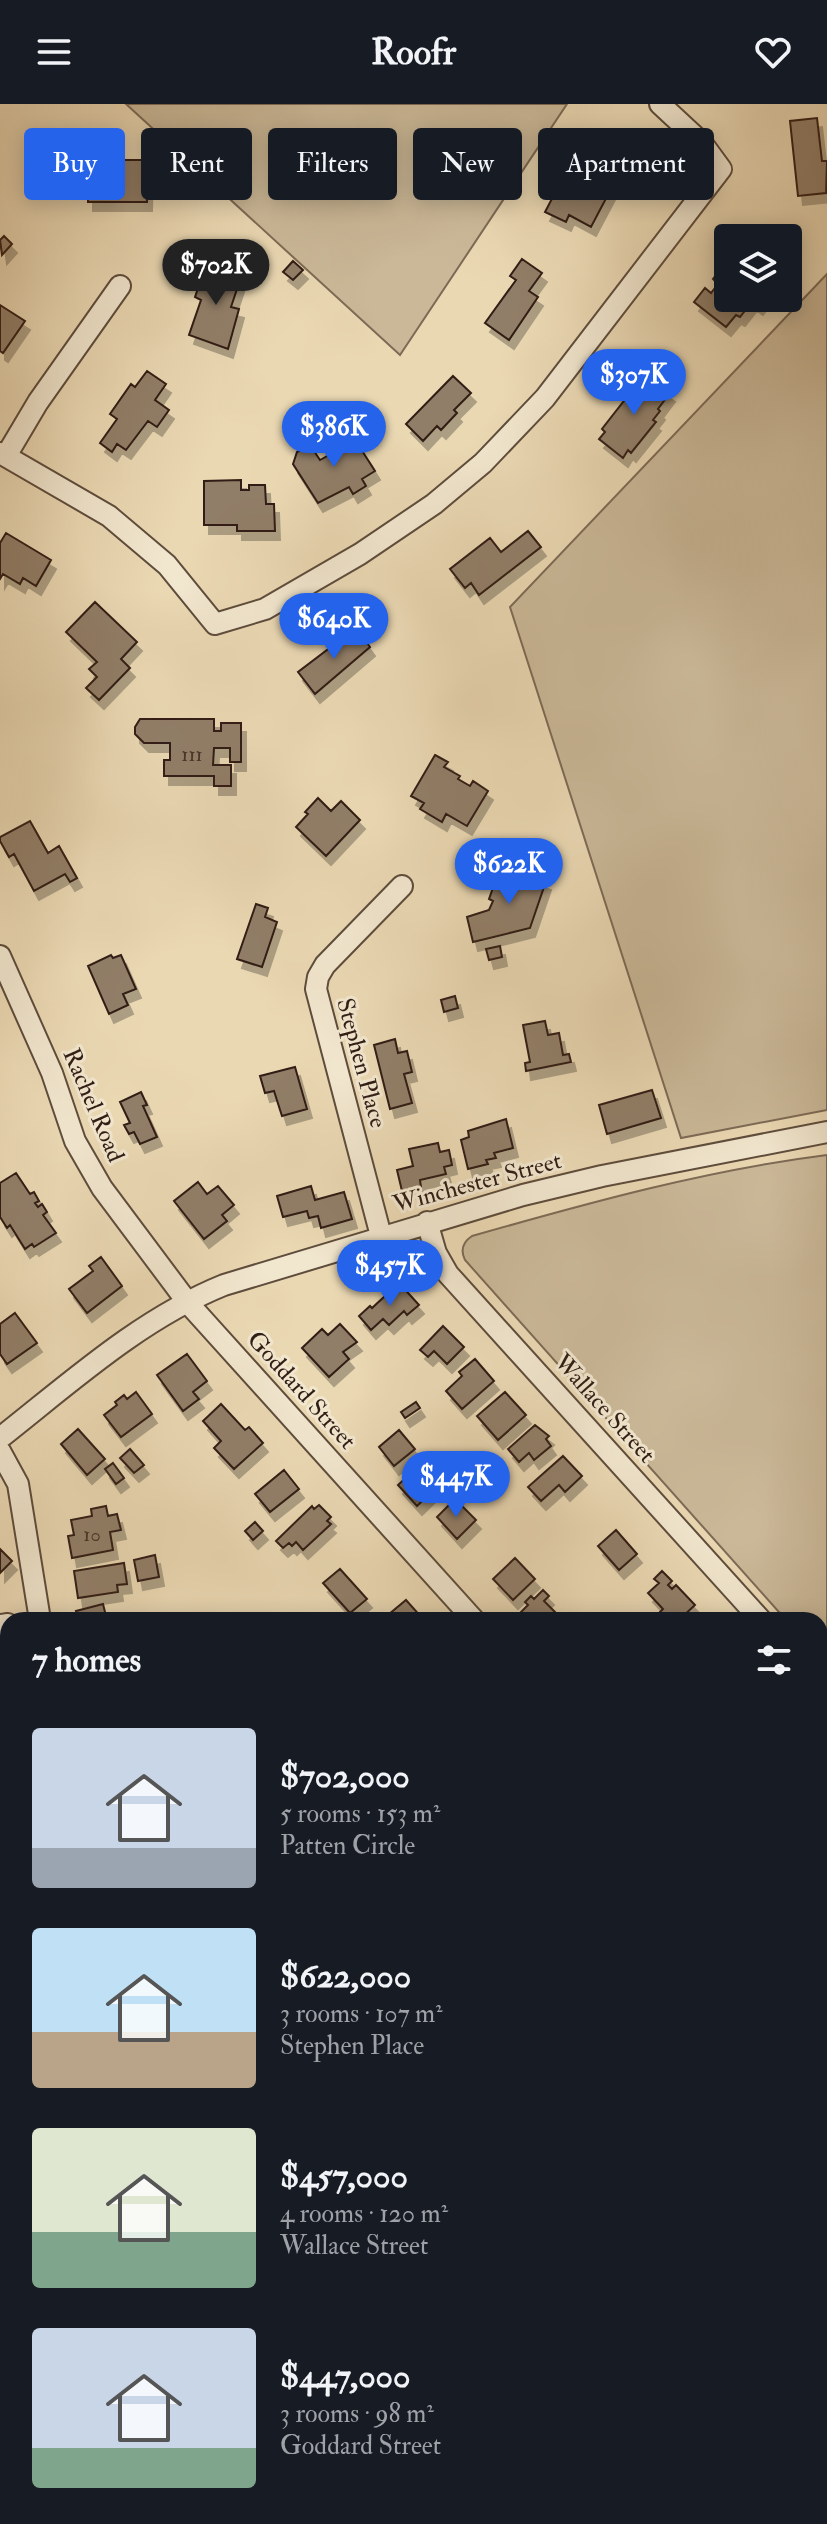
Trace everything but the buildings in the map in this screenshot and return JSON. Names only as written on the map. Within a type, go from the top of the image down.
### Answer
[{"type":"street","points":[[120,286],[3,454],[118,523],[167,565],[215,624],[251,614],[360,554],[434,504],[483,463],[545,398],[721,169],[702,143],[660,104]]},
{"type":"street","name":"Stephen Place","points":[[381,1236],[316,989],[323,966],[402,886]]},
{"type":"street","name":"Rachel Road","points":[[0,956],[52,1073],[68,1123],[87,1165],[188,1303]]},
{"type":"street","name":"Winchester Street","points":[[0,1438],[109,1353],[188,1303],[237,1281],[427,1222],[602,1176],[827,1132]]},
{"type":"street","name":"Wallace Street","points":[[427,1222],[436,1253],[448,1274],[754,1612]]},
{"type":"street","name":"Goddard Street","points":[[188,1303],[467,1612]]},
{"type":"street","points":[[0,1451],[13,1471],[19,1490],[35,1612]]},
{"type":"shaded area","points":[[126,104],[567,104],[551,128],[538,128],[538,148],[522,172],[522,128],[413,128],[413,200],[503,200],[400,355],[231,200],[252,200],[252,128],[152,128]]},
{"type":"shaded area","points":[[827,274],[827,1110],[681,1138],[510,607],[791,312],[802,312],[802,300]]},
{"type":"shaded area","points":[[827,1155],[827,1612],[779,1612],[463,1256],[465,1244],[472,1236],[604,1200],[782,1161]]}]
